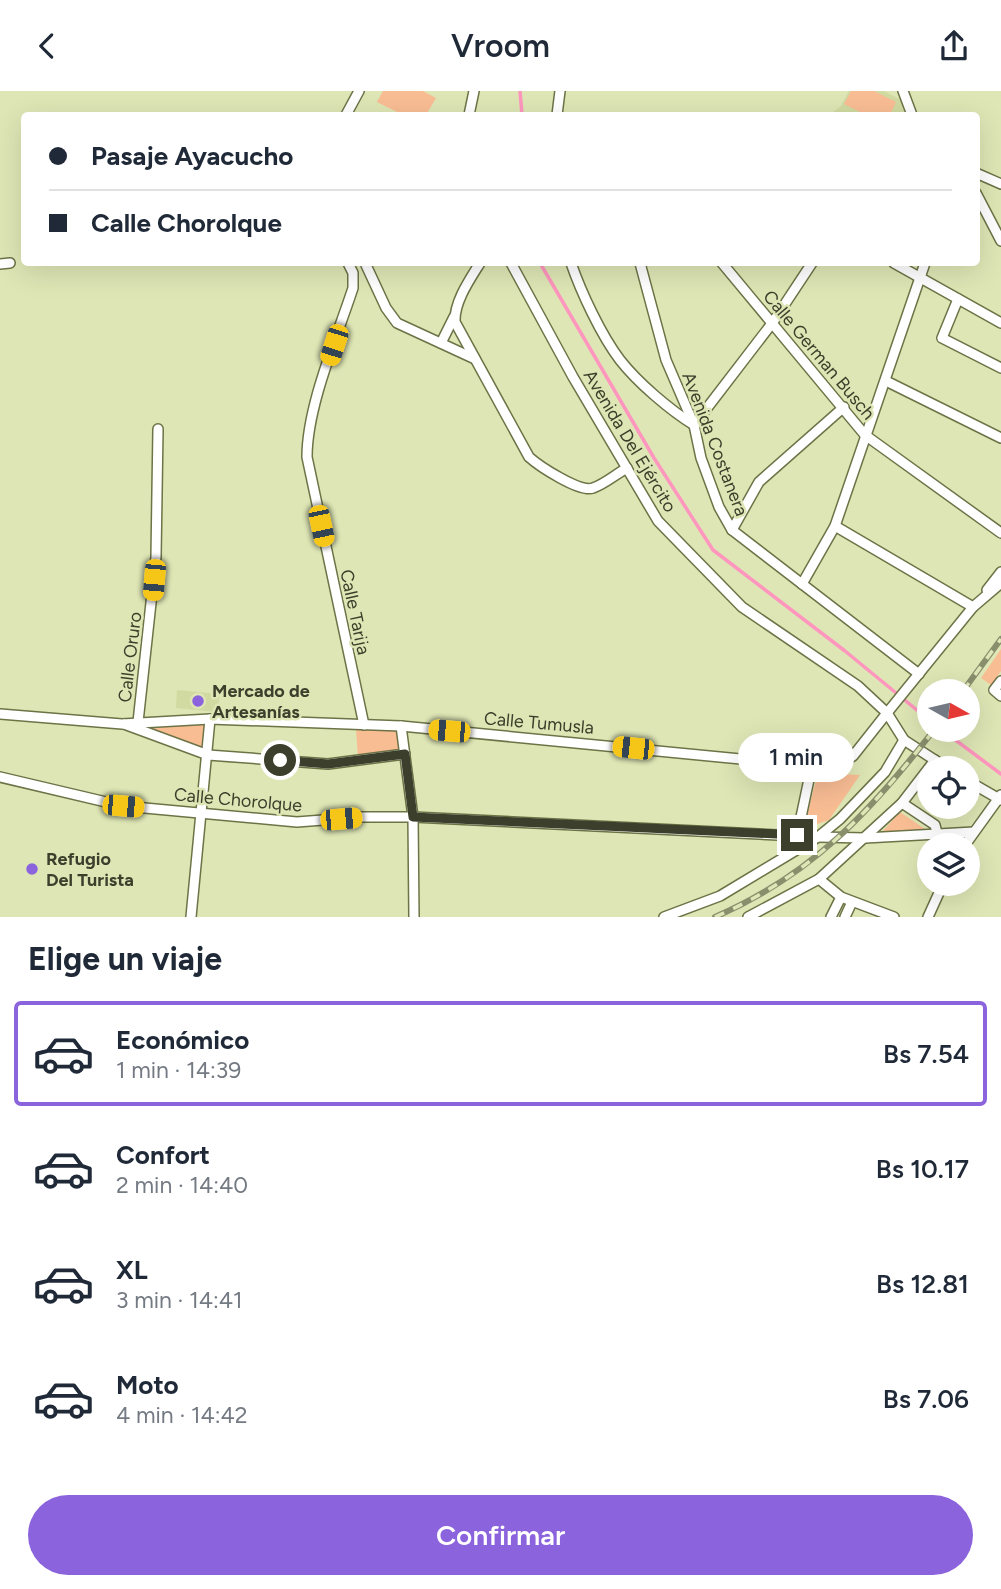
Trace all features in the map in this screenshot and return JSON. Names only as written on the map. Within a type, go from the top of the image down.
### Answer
[{"type":"street","points":[[470,112],[474,91]]},
{"type":"street","points":[[557,112],[560,91]]},
{"type":"street","points":[[903,91],[911,112]]},
{"type":"street","points":[[347,112],[354,93]]},
{"type":"street","points":[[980,175],[1001,184]]},
{"type":"street","points":[[980,201],[1001,241]]},
{"type":"street","name":"Calle Tarija","points":[[349,266],[353,288],[312,414],[307,457],[364,725]]},
{"type":"street","points":[[353,288],[366,266]]},
{"type":"street","points":[[368,266],[386,308],[397,323],[475,359]]},
{"type":"street","points":[[441,343],[468,282],[478,266]]},
{"type":"street","name":"Avenida Del Ejército","points":[[512,266],[658,521],[741,607],[858,686],[887,713],[904,740]]},
{"type":"street","points":[[572,266],[581,293],[620,360],[673,412],[694,425],[772,322],[810,266]]},
{"type":"street","name":"Avenida Costanera","points":[[641,266],[666,360],[694,425],[701,458],[719,507],[732,530],[919,674]]},
{"type":"street","name":"Calle German Busch","points":[[725,266],[865,435],[1001,533]]},
{"type":"street","points":[[900,266],[1001,323]]},
{"type":"street","points":[[802,585],[835,526],[924,266]]},
{"type":"street","points":[[958,299],[942,338],[1001,368]]},
{"type":"street","points":[[454,316],[529,457],[582,488],[591,489],[627,468]]},
{"type":"street","points":[[886,381],[1001,438]]},
{"type":"street","points":[[732,530],[759,482],[844,407]]},
{"type":"street","name":"Calle Oruro","points":[[138,722],[156,557],[158,429]]},
{"type":"street","points":[[835,526],[973,607]]},
{"type":"street","points":[[973,607],[1001,572]]},
{"type":"street","points":[[973,607],[1001,583]]},
{"type":"street","name":"Calle Tumusla","points":[[122,724],[211,719],[401,726],[812,765],[838,765],[853,756],[973,607]]},
{"type":"street","points":[[997,693],[1001,681]]},
{"type":"street","points":[[0,714],[122,724],[208,755],[328,764],[405,754]]},
{"type":"street","points":[[191,917],[211,719]]},
{"type":"street","points":[[401,726],[413,817],[414,917]]},
{"type":"street","points":[[664,917],[720,896],[818,837],[840,819],[885,772],[904,740],[929,756]]},
{"type":"street","points":[[797,835],[812,765]]},
{"type":"street","name":"Calle Chorolque","points":[[0,776],[123,806],[297,822],[362,817],[413,817],[818,837],[917,835]]},
{"type":"street","points":[[748,917],[818,879],[902,803],[917,783]]},
{"type":"street","points":[[974,832],[1000,798],[980,787]]},
{"type":"street","points":[[902,803],[935,825],[938,833]]},
{"type":"street","name":"Calle Chorolque","points":[[956,833],[974,832]]},
{"type":"street","points":[[818,879],[841,897],[894,917]]},
{"type":"street","points":[[928,917],[938,896]]},
{"type":"street","points":[[831,917],[841,897]]},
{"type":"street","points":[[845,917],[852,902]]},
{"type":"shaded area","points":[[383,91],[423,91],[436,98],[428,112],[397,112],[377,102]]},
{"type":"shaded area","points":[[849,91],[884,91],[901,100],[904,112],[833,112],[841,106]]},
{"type":"shaded area","points":[[851,91],[874,91],[896,102],[891,112],[860,112],[844,104]]},
{"type":"shaded area","points":[[1001,649],[1001,671],[991,685],[981,678]]},
{"type":"shaded area","name":"Mercado de Artesanías","points":[[177,690],[220,694],[217,712],[176,708]]},
{"type":"shaded area","points":[[207,721],[205,751],[132,724]]},
{"type":"shaded area","points":[[356,729],[398,729],[402,752],[358,758]]},
{"type":"shaded area","points":[[818,773],[860,775],[829,820],[803,829]]},
{"type":"shaded area","points":[[900,812],[925,829],[882,832]]},
{"type":"waterway","points":[[520,91],[522,112]]},
{"type":"waterway","points":[[542,266],[654,458],[713,550],[917,710]]},
{"type":"waterway","points":[[958,742],[1001,774]]},
{"type":"railway","points":[[972,679],[1001,639]]},
{"type":"railway","points":[[715,917],[750,900],[810,861],[863,814],[924,742]]},
{"type":"place","name":"Mercado de Artesanías","points":[[198,701]]},
{"type":"place","name":"Refugio Del Turista","points":[[32,869]]},
{"type":"route","points":[[280,760],[328,764],[405,754],[413,817],[797,835]]}]
